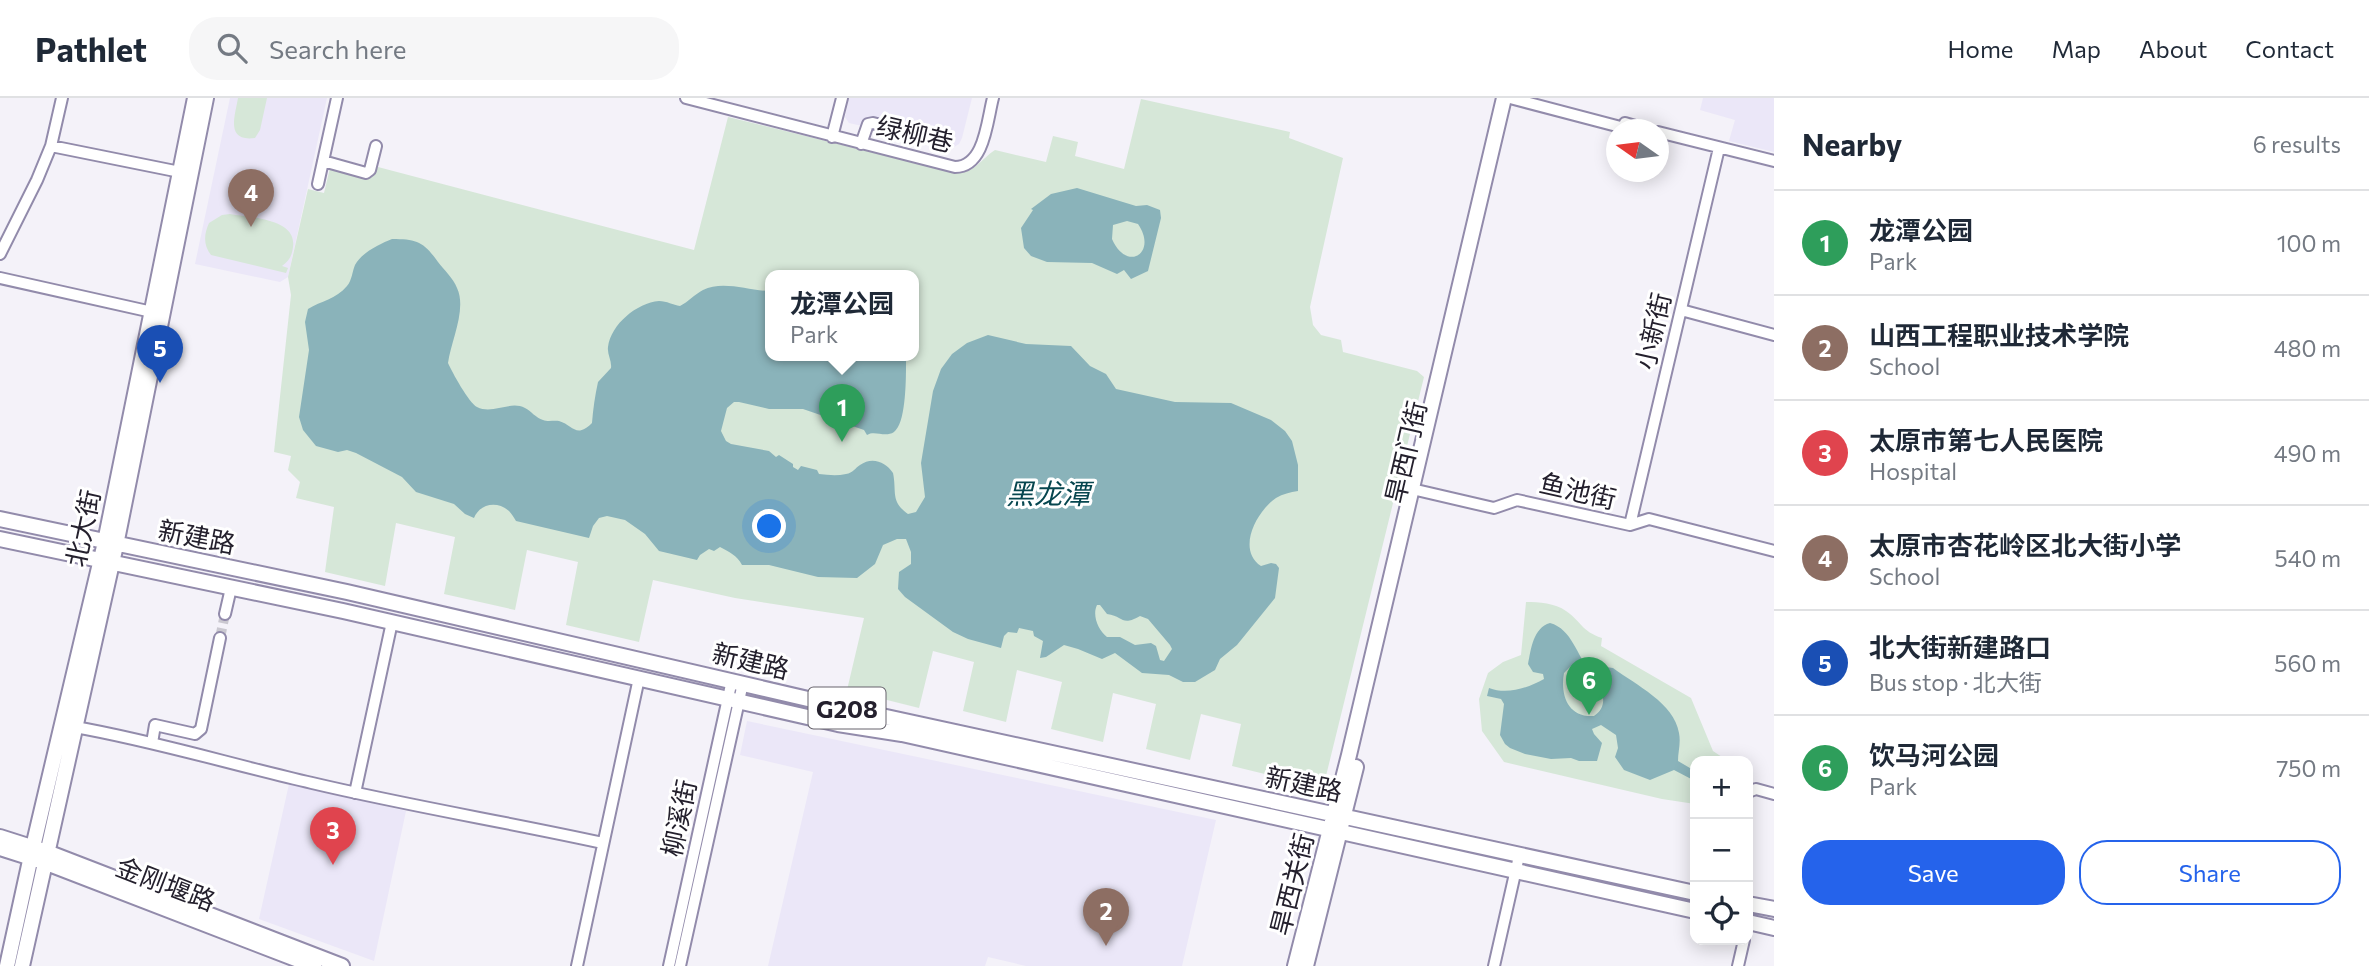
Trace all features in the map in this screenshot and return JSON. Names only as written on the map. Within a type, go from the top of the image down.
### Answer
[{"type":"main road","name":"北大街","points":[[22,966],[38,855],[111,544],[152,312],[195,98]]},
{"type":"main road","points":[[111,544],[206,98]]},
{"type":"main road","name":"旱西门街","points":[[1417,491],[1504,98]]},
{"type":"main road","name":"旱西门街","points":[[1337,823],[1511,98]]},
{"type":"main road","name":"新建路","points":[[0,519],[347,592],[737,682],[1517,863],[1690,910]]},
{"type":"main road","name":"新建路","points":[[0,539],[392,622],[838,724],[902,734],[1337,823]]},
{"type":"main road","name":"北大街","points":[[7,966],[75,727],[106,562]]},
{"type":"main road","name":"旱西关街","points":[[1295,966],[1337,823]]},
{"type":"main road","name":"旱西关街","points":[[1306,966],[1337,823]]},
{"type":"main road","points":[[0,837],[38,855],[342,966]]},
{"type":"main road","name":"金刚堰路","points":[[0,848],[38,855],[314,966]]},
{"type":"main road","name":"新建路","points":[[1517,863],[1690,892]]},
{"type":"main road","points":[[1753,905],[1774,909]]},
{"type":"main road","points":[[1753,923],[1774,928]]},
{"type":"street","points":[[0,254],[51,146],[62,98]]},
{"type":"street","points":[[318,184],[337,98]]},
{"type":"street","name":"绿柳巷","points":[[686,98],[958,162],[969,162],[991,98]]},
{"type":"street","name":"绿柳巷","points":[[706,98],[831,133]]},
{"type":"street","points":[[831,133],[840,98]]},
{"type":"street","points":[[1511,98],[1606,123]]},
{"type":"street","points":[[1527,98],[1607,119]]},
{"type":"street","points":[[862,141],[868,124],[892,128]]},
{"type":"street","points":[[1669,137],[1774,163]]},
{"type":"street","points":[[51,146],[180,172]]},
{"type":"street","points":[[323,161],[366,173],[371,166],[376,146]]},
{"type":"street","name":"小新街","points":[[1630,525],[1719,150]]},
{"type":"street","points":[[0,278],[152,312]]},
{"type":"street","points":[[1681,310],[1774,335]]},
{"type":"street","name":"鱼池街","points":[[1417,491],[1494,508],[1517,500],[1630,525],[1649,520],[1774,551]]},
{"type":"street","points":[[225,614],[231,588]]},
{"type":"street","points":[[355,793],[392,622]]},
{"type":"street","points":[[152,743],[155,725],[195,734],[201,729],[220,638]]},
{"type":"street","points":[[577,966],[639,678]]},
{"type":"street","name":"柳溪街","points":[[669,966],[737,682]]},
{"type":"street","name":"柳溪街","points":[[680,966],[733,699]]},
{"type":"street","points":[[75,727],[355,793],[603,843]]},
{"type":"street","points":[[1753,784],[1774,792]]},
{"type":"street","points":[[1753,790],[1774,792]]},
{"type":"street","points":[[1494,966],[1517,863]]},
{"type":"street","points":[[1738,966],[1743,945]]},
{"type":"shaded area","points":[[230,98],[327,98],[288,277],[280,282],[195,264]]},
{"type":"shaded area","points":[[849,98],[972,98],[962,138],[954,147],[849,123],[845,117]]},
{"type":"shaded area","points":[[1703,98],[1774,98],[1774,152],[1729,141],[1735,120],[1700,110]]},
{"type":"shaded area","points":[[747,721],[1216,820],[1182,966],[1026,966],[988,957],[985,966],[768,966],[813,772],[740,755]]},
{"type":"shaded area","points":[[289,784],[406,811],[374,961],[259,919]]},
{"type":"green space","points":[[238,98],[267,98],[260,130],[255,138],[239,136],[236,132],[234,120]]},
{"type":"green space","points":[[1141,99],[1290,132],[1289,138],[1343,158],[1310,307],[1313,325],[1321,335],[1341,340],[1343,352],[1417,371],[1424,377],[1325,780],[1321,785],[1315,786],[1232,766],[1241,724],[1201,714],[1190,760],[1146,749],[1156,704],[1113,693],[1103,742],[1051,729],[1062,682],[1017,670],[1006,722],[963,711],[974,662],[933,651],[919,708],[847,690],[864,618],[735,598],[653,580],[639,642],[566,625],[578,562],[527,550],[515,610],[444,594],[455,537],[396,523],[385,586],[325,572],[334,507],[296,498],[300,482],[288,470],[291,456],[274,452],[291,295],[288,277],[308,189],[324,193],[330,168],[369,178],[378,167],[694,250],[728,117],[956,173],[968,171],[995,150],[1046,162],[1053,136],[1078,142],[1075,156],[1124,169]]},
{"type":"green space","points":[[222,215],[270,221],[288,230],[293,247],[290,258],[282,266],[288,268],[286,273],[211,255],[205,239],[209,223]]},
{"type":"green space","points":[[1526,602],[1557,606],[1602,638],[1601,646],[1691,698],[1713,751],[1720,756],[1690,756],[1690,803],[1504,762],[1482,731],[1479,699],[1488,673],[1503,662],[1521,655]]},
{"type":"water","points":[[1077,188],[1136,206],[1147,205],[1160,210],[1161,218],[1148,271],[1131,279],[1124,270],[1117,274],[1092,263],[1047,262],[1031,256],[1024,248],[1021,228],[1033,210],[1031,209],[1051,194]],"holes":[[[1127,221],[1138,224],[1143,234],[1143,250],[1132,257],[1125,255],[1112,239],[1113,225]]]},
{"type":"water","name":"黑龙潭","points":[[392,239],[419,243],[451,277],[460,296],[460,305],[448,363],[461,387],[477,407],[489,409],[519,406],[540,419],[559,421],[575,430],[587,428],[592,423],[598,382],[611,368],[608,352],[610,339],[614,330],[634,310],[659,301],[680,306],[711,287],[765,290],[765,361],[906,361],[904,408],[894,432],[867,435],[864,430],[803,409],[769,409],[734,402],[727,408],[721,431],[726,441],[769,451],[793,464],[798,470],[801,466],[817,470],[819,474],[839,475],[850,473],[865,462],[883,463],[893,473],[896,500],[908,514],[916,512],[925,497],[921,463],[933,391],[941,369],[952,354],[967,343],[988,335],[1026,344],[1071,346],[1090,366],[1106,374],[1116,389],[1175,402],[1231,403],[1271,420],[1285,431],[1292,441],[1298,465],[1298,491],[1281,495],[1269,504],[1256,521],[1250,540],[1250,550],[1261,566],[1271,563],[1279,568],[1275,598],[1237,645],[1220,659],[1215,670],[1195,682],[1183,682],[1169,675],[1142,673],[1115,653],[1102,659],[1064,645],[1040,658],[1043,641],[1034,636],[1033,631],[1019,628],[1017,633],[1008,632],[1001,648],[953,632],[898,589],[899,572],[911,564],[911,552],[906,539],[897,539],[883,545],[875,564],[857,578],[818,577],[769,565],[742,565],[735,556],[720,547],[714,551],[709,549],[697,560],[659,551],[645,534],[625,520],[607,516],[599,518],[589,538],[516,521],[509,511],[495,505],[480,509],[474,518],[454,504],[416,492],[402,477],[356,453],[347,450],[338,452],[316,446],[303,430],[299,417],[309,350],[305,322],[308,309],[343,290],[350,281],[358,260]],"holes":[[[1097,605],[1107,614],[1129,621],[1140,616],[1148,619],[1172,649],[1164,661],[1160,660],[1156,646],[1151,643],[1135,645],[1120,637],[1107,637],[1096,618]]]},
{"type":"water","points":[[1550,623],[1558,626],[1569,637],[1590,671],[1597,673],[1606,667],[1613,668],[1662,704],[1676,722],[1680,744],[1678,761],[1690,768],[1690,778],[1674,770],[1650,780],[1624,770],[1615,757],[1618,748],[1616,735],[1601,725],[1592,729],[1602,743],[1597,761],[1551,759],[1525,754],[1505,744],[1500,735],[1504,704],[1501,699],[1487,696],[1489,688],[1517,690],[1544,679],[1543,674],[1533,672],[1528,664],[1536,634]],"holes":[[[1571,666],[1594,679],[1602,694],[1603,702],[1594,716],[1585,716],[1572,709],[1563,689],[1564,673]]]},
{"type":"tunnel","points":[[220,638],[225,614]]},
{"type":"place","name":"太原市杏花岭区北大街小学","points":[[251,227]]},
{"type":"place","name":"北大街新建路口","points":[[160,383]]},
{"type":"place","name":"龙潭公园","points":[[842,442]]},
{"type":"place","name":"饮马河公园","points":[[1589,715]]},
{"type":"place","name":"太原市第七人民医院","points":[[333,865]]},
{"type":"place","name":"山西工程职业技术学院","points":[[1106,946]]}]
